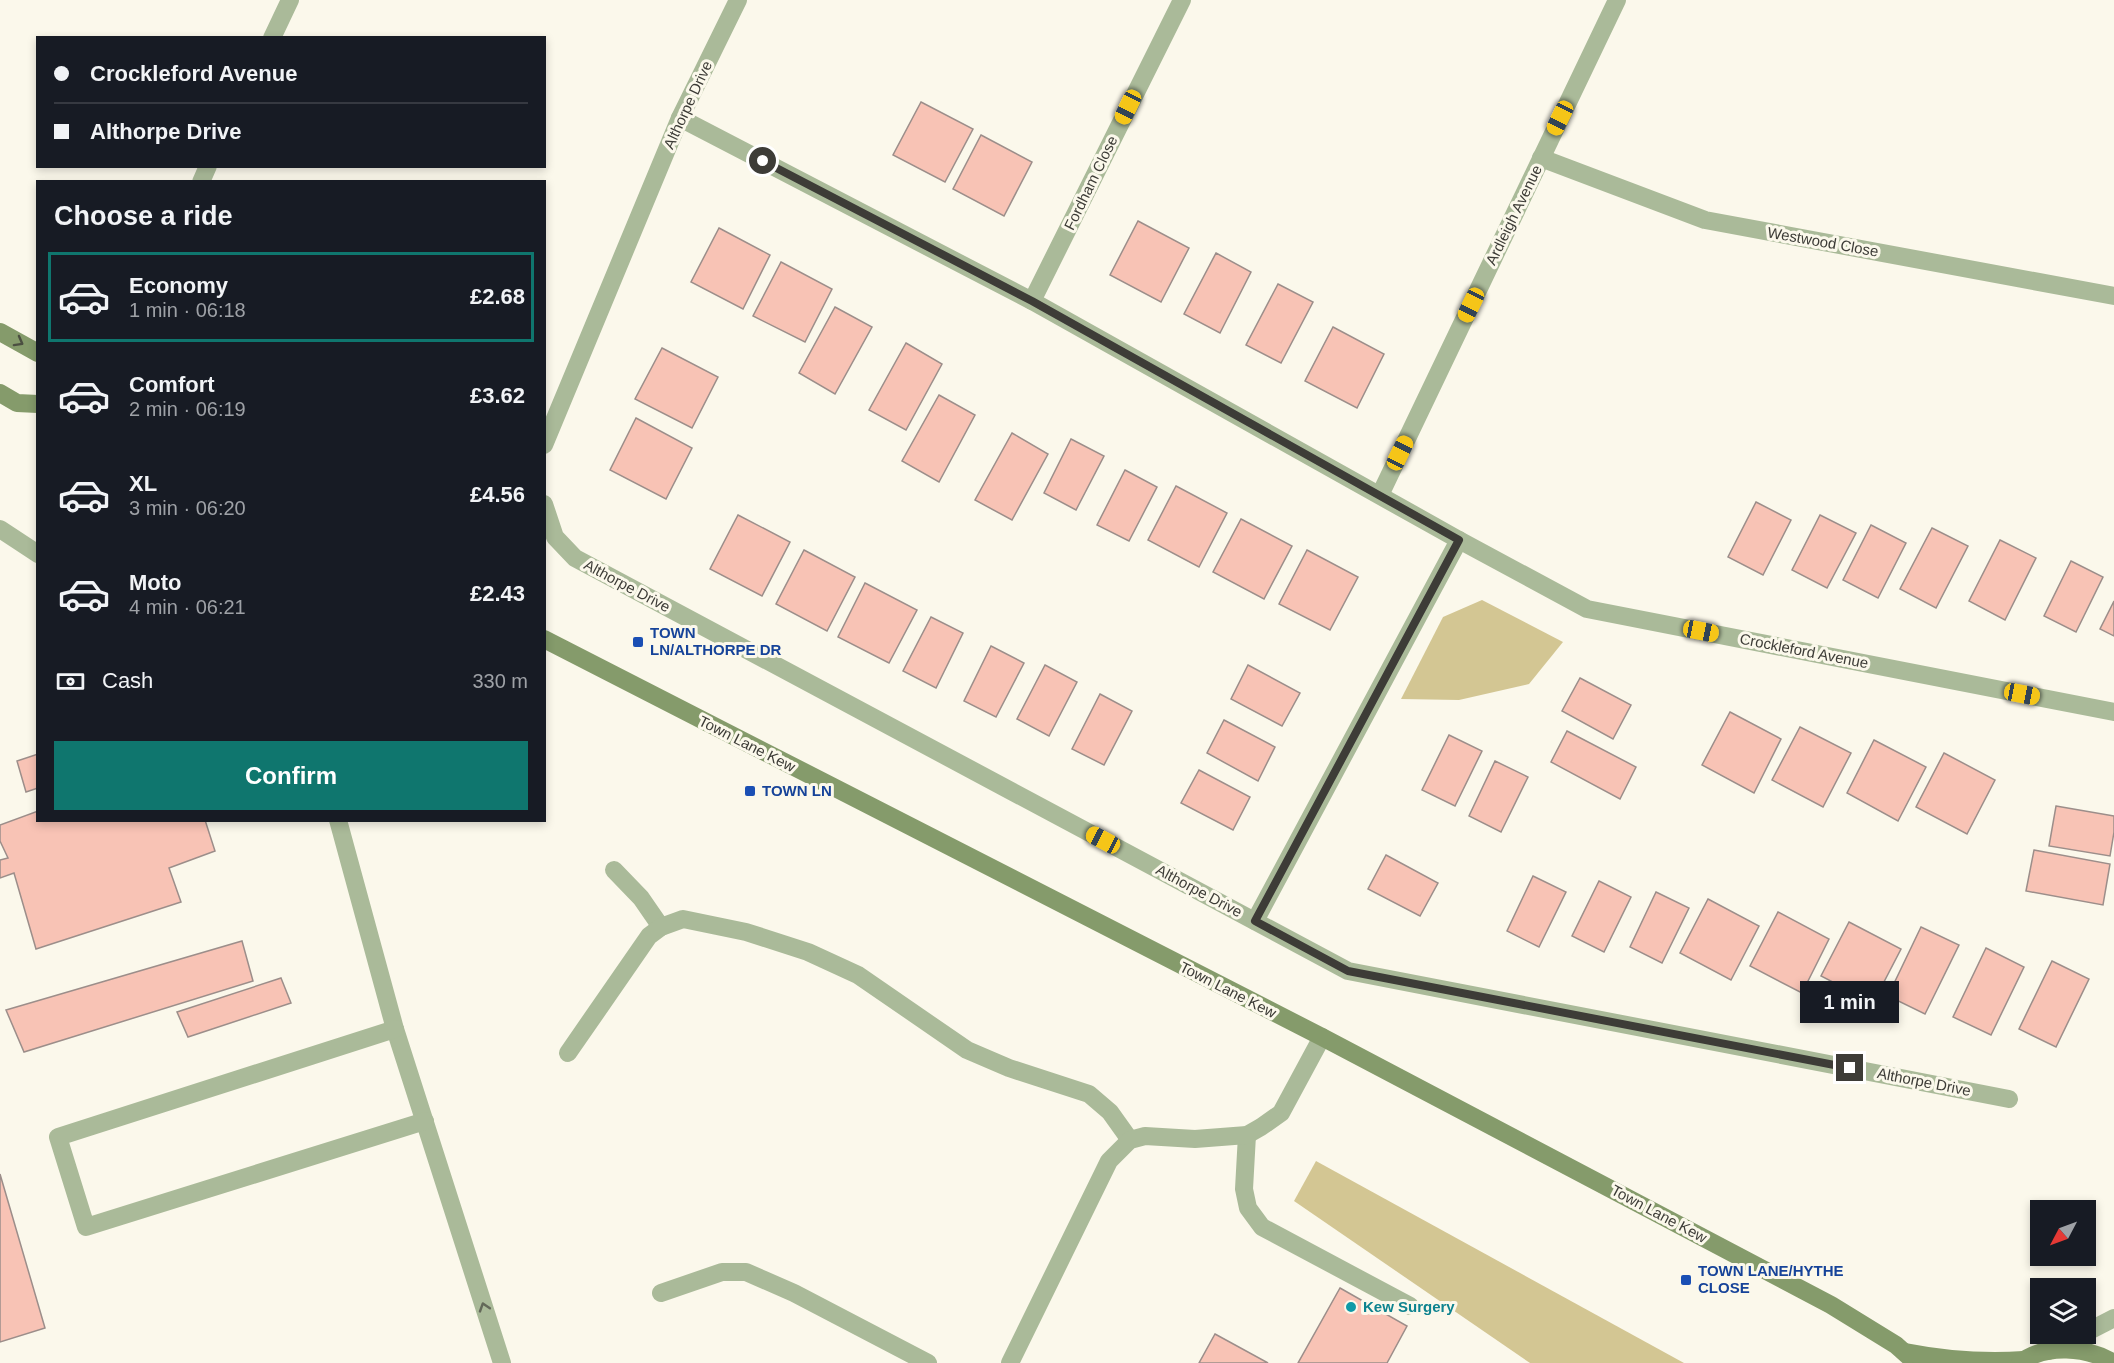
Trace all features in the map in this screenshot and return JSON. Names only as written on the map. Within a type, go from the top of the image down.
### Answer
[{"type":"street","points":[[273,36],[290,0]]},
{"type":"street","name":"Althorpe Drive","points":[[546,440],[680,118],[738,0]]},
{"type":"street","name":"Fordham Close","points":[[1032,301],[1182,0]]},
{"type":"street","name":"Ardleigh Avenue","points":[[1380,495],[1617,0]]},
{"type":"street","name":"Crockleford Avenue","points":[[680,118],[1032,301],[1587,609],[2114,712]]},
{"type":"street","name":"Westwood Close","points":[[1541,158],[1705,220],[2114,296]]},
{"type":"street","points":[[0,332],[36,352]]},
{"type":"street","points":[[0,393],[17,403],[36,404]]},
{"type":"street","name":"Althorpe Drive","points":[[546,510],[555,537],[575,558],[1348,971],[2009,1099]]},
{"type":"street","points":[[0,529],[36,553]]},
{"type":"street","points":[[1255,921],[1459,540]]},
{"type":"street","name":"Town Lane Kew","points":[[546,640],[1322,1036],[1831,1305],[1910,1358],[1988,1362],[2022,1361],[2048,1351],[2075,1349],[2101,1355],[2114,1363]]},
{"type":"street","points":[[339,822],[395,1029],[502,1363]]},
{"type":"street","points":[[614,870],[640,898],[661,927]]},
{"type":"street","points":[[568,1053],[649,936],[661,927],[683,919],[746,932],[807,952],[848,970],[967,1050],[1009,1068],[1089,1094],[1110,1112],[1130,1140]]},
{"type":"street","points":[[395,1029],[58,1137],[86,1227],[425,1121]]},
{"type":"street","points":[[1010,1363],[1109,1161],[1130,1140],[1145,1136],[1195,1139],[1247,1135],[1281,1113],[1322,1036]]},
{"type":"street","points":[[1247,1135],[1244,1189],[1248,1208],[1262,1227],[1410,1306]]},
{"type":"street","points":[[661,1293],[722,1272],[746,1272],[794,1293],[928,1363]]},
{"type":"street","points":[[2096,1327],[2114,1318]]},
{"type":"street","points":[[2048,1351],[2062,1344]]},
{"type":"shaded area","points":[[1482,600],[1563,642],[1529,684],[1459,700],[1401,699],[1443,617]]},
{"type":"shaded area","points":[[1316,1161],[1684,1363],[1530,1363],[1294,1201]]},
{"type":"building","points":[[921,102],[973,129],[945,182],[893,155]]},
{"type":"building","points":[[981,135],[1032,162],[1004,216],[953,189]]},
{"type":"building","points":[[1138,221],[1189,248],[1161,302],[1110,275]]},
{"type":"building","points":[[719,228],[770,255],[743,309],[691,282]]},
{"type":"building","points":[[1216,253],[1251,272],[1220,333],[1184,314]]},
{"type":"building","points":[[781,262],[832,289],[805,342],[753,316]]},
{"type":"building","points":[[1278,284],[1313,302],[1281,363],[1246,345]]},
{"type":"building","points":[[835,307],[872,327],[835,394],[799,373]]},
{"type":"building","points":[[1333,327],[1384,354],[1357,408],[1305,381]]},
{"type":"building","points":[[906,343],[942,364],[906,430],[869,410]]},
{"type":"building","points":[[662,348],[718,377],[692,428],[635,399]]},
{"type":"building","points":[[939,395],[975,415],[939,482],[902,461]]},
{"type":"building","points":[[636,418],[692,448],[666,499],[610,470]]},
{"type":"building","points":[[1012,433],[1048,454],[1012,520],[975,500]]},
{"type":"building","points":[[1071,439],[1104,456],[1076,510],[1044,493]]},
{"type":"building","points":[[1125,470],[1157,487],[1129,541],[1097,525]]},
{"type":"building","points":[[1176,486],[1227,513],[1199,567],[1148,540]]},
{"type":"building","points":[[1756,502],[1791,520],[1763,575],[1728,557]]},
{"type":"building","points":[[738,515],[790,542],[762,596],[710,569]]},
{"type":"building","points":[[1820,515],[1856,533],[1827,588],[1792,570]]},
{"type":"building","points":[[1241,519],[1292,546],[1264,599],[1213,572]]},
{"type":"building","points":[[1871,525],[1906,543],[1878,598],[1843,580]]},
{"type":"building","points":[[1932,528],[1968,546],[1936,608],[1900,589]]},
{"type":"building","points":[[2000,540],[2036,558],[2005,620],[1969,601]]},
{"type":"building","points":[[804,550],[855,577],[827,631],[776,604]]},
{"type":"building","points":[[1307,550],[1358,577],[1330,630],[1279,604]]},
{"type":"building","points":[[2071,561],[2103,577],[2076,632],[2044,616]]},
{"type":"building","points":[[865,583],[917,610],[889,663],[838,637]]},
{"type":"building","points":[[2114,601],[2114,636],[2100,629]]},
{"type":"building","points":[[931,617],[963,633],[936,688],[903,671]]},
{"type":"building","points":[[991,646],[1024,663],[996,717],[964,701]]},
{"type":"building","points":[[1045,665],[1077,682],[1049,736],[1017,719]]},
{"type":"building","points":[[1248,665],[1300,693],[1282,726],[1231,699]]},
{"type":"building","points":[[1580,678],[1631,705],[1613,739],[1562,711]]},
{"type":"building","points":[[1100,694],[1132,711],[1104,765],[1072,749]]},
{"type":"building","points":[[1730,712],[1781,739],[1754,793],[1702,765]]},
{"type":"building","points":[[1224,720],[1275,747],[1258,781],[1207,753]]},
{"type":"building","points":[[1800,727],[1851,753],[1823,807],[1772,780]]},
{"type":"building","points":[[1567,731],[1636,767],[1620,799],[1551,762]]},
{"type":"building","points":[[1449,735],[1482,751],[1455,806],[1422,790]]},
{"type":"building","points":[[1874,740],[1926,767],[1898,821],[1847,793]]},
{"type":"building","points":[[1944,753],[1995,780],[1967,834],[1916,807]]},
{"type":"building","points":[[36,755],[36,789],[26,792],[17,761]]},
{"type":"building","points":[[1495,761],[1528,777],[1501,832],[1469,816]]},
{"type":"building","points":[[1199,770],[1250,797],[1233,830],[1181,803]]},
{"type":"building","points":[[2056,806],[2114,816],[2110,856],[2049,846]]},
{"type":"building","points":[[36,812],[36,822],[206,822],[215,851],[169,868],[181,902],[36,949],[14,873],[0,878],[0,860],[8,858],[0,841],[0,825]]},
{"type":"building","points":[[2034,850],[2110,864],[2103,905],[2026,891]]},
{"type":"building","points":[[1386,855],[1438,883],[1420,916],[1368,889]]},
{"type":"building","points":[[1533,876],[1566,892],[1539,947],[1507,931]]},
{"type":"building","points":[[1599,881],[1631,897],[1604,952],[1572,936]]},
{"type":"building","points":[[1656,892],[1689,908],[1662,963],[1630,947]]},
{"type":"building","points":[[1708,899],[1759,926],[1731,980],[1680,953]]},
{"type":"building","points":[[1778,912],[1829,939],[1802,993],[1750,966]]},
{"type":"building","points":[[1849,922],[1901,949],[1873,1003],[1821,976]]},
{"type":"building","points":[[1921,927],[1959,945],[1925,1014],[1888,996]]},
{"type":"building","points":[[242,941],[253,981],[24,1052],[6,1010]]},
{"type":"building","points":[[1986,948],[2024,967],[1991,1035],[1953,1017]]},
{"type":"building","points":[[2052,961],[2089,979],[2056,1047],[2019,1029]]},
{"type":"building","points":[[281,978],[291,1003],[188,1037],[177,1012]]},
{"type":"building","points":[[0,1174],[45,1328],[0,1342]]},
{"type":"building","name":"Kew Surgery","points":[[1340,1288],[1407,1326],[1387,1363],[1298,1363]]},
{"type":"building","points":[[1215,1334],[1268,1363],[1199,1363]]},
{"type":"place","name":"TOWN LN/ALTHORPE DR","points":[[638,642]]},
{"type":"place","name":"TOWN LN","points":[[750,791]]},
{"type":"place","name":"TOWN LANE/HYTHE CLOSE","points":[[1686,1280]]},
{"type":"place","name":"Kew Surgery","points":[[1351,1307]]},
{"type":"route","points":[[763,161],[1032,301],[1459,540],[1255,921],[1348,971],[1850,1068]]}]
